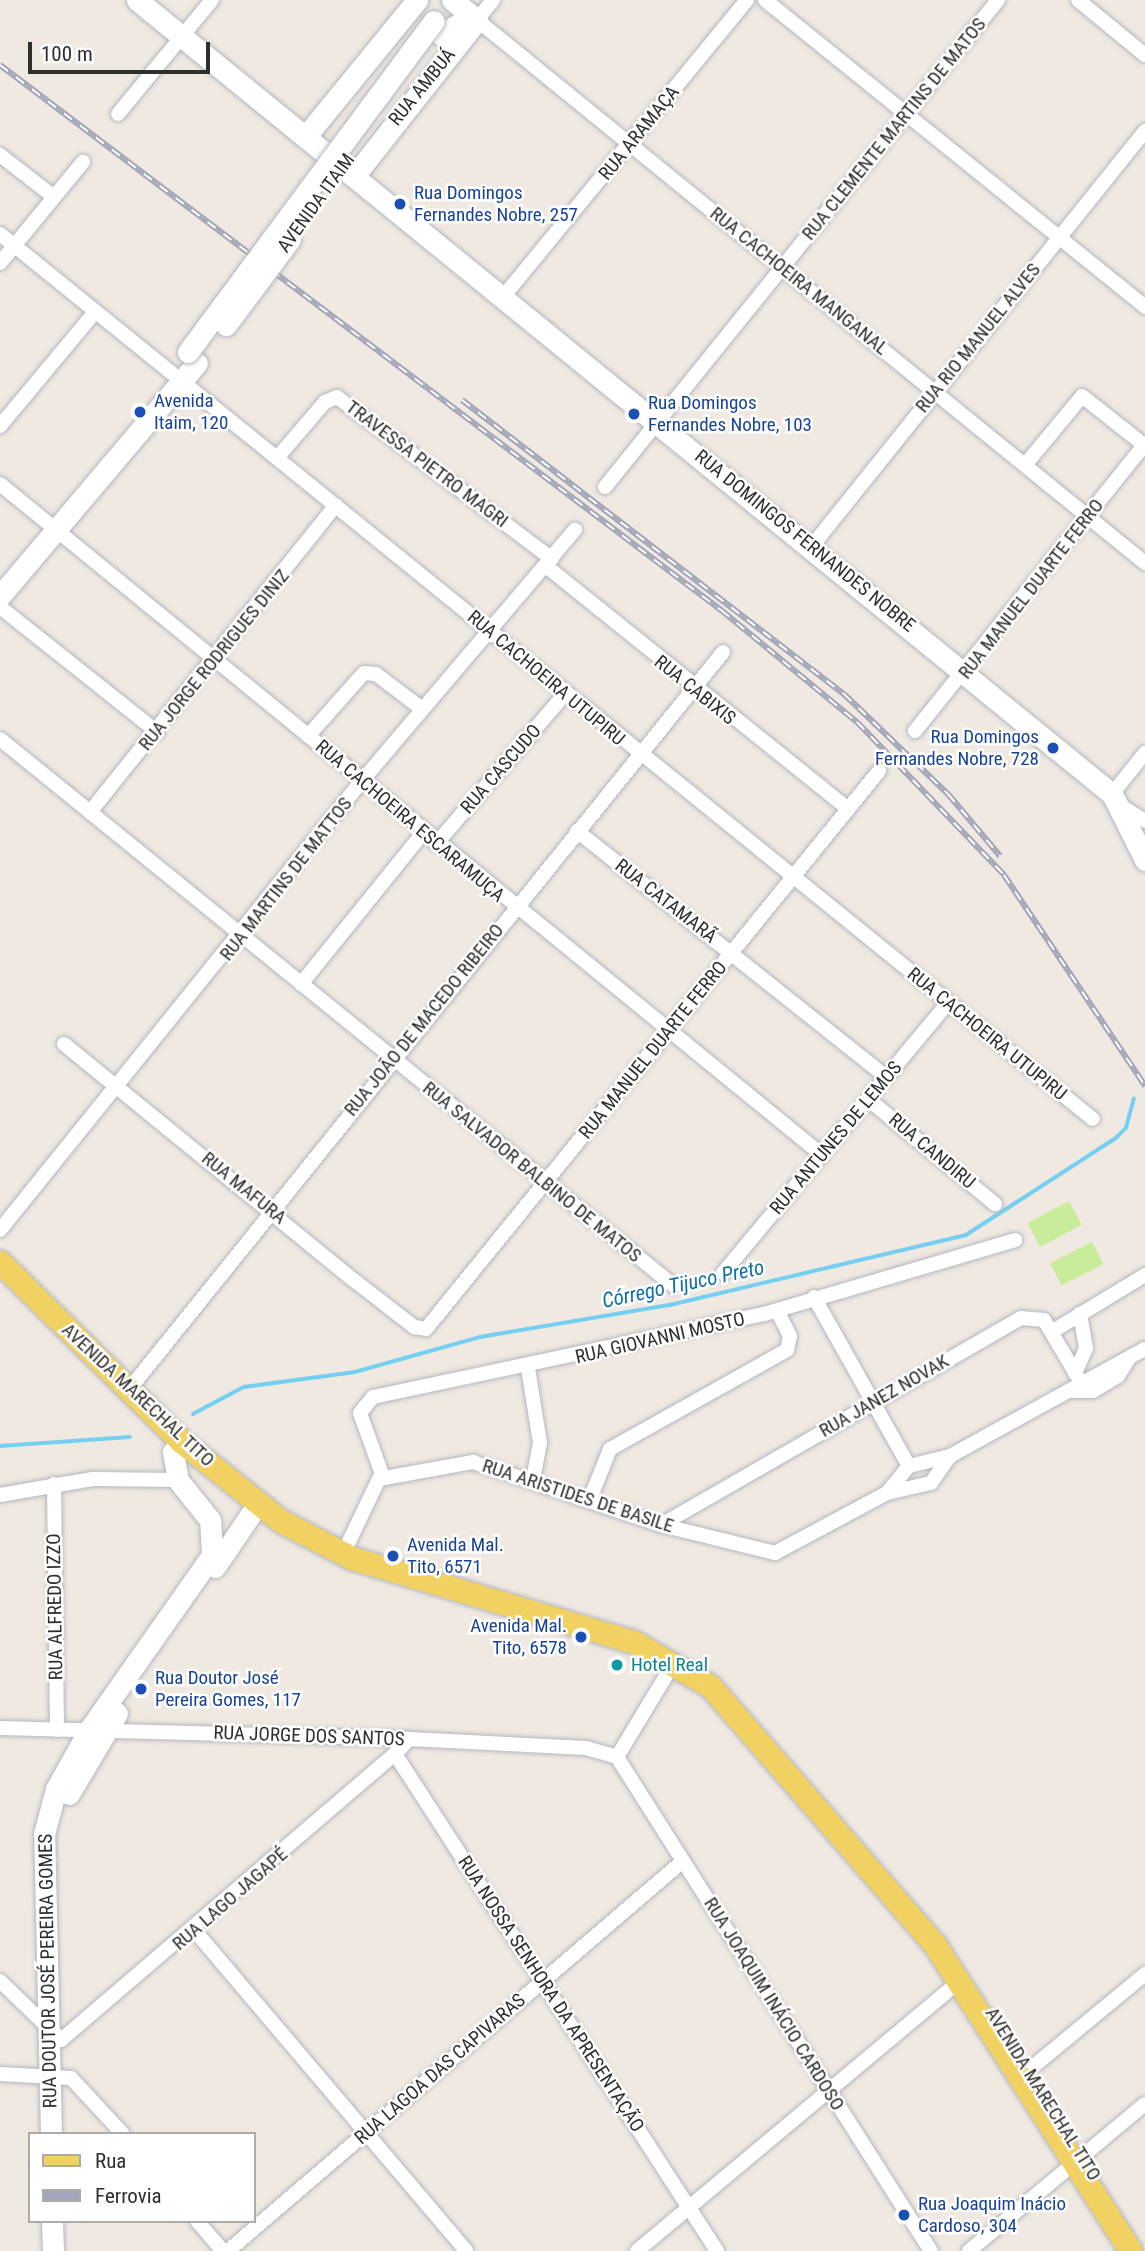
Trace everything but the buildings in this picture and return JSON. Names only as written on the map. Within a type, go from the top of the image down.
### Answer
[{"type":"main road","name":"AVENIDA MARECHAL TITO","points":[[0,1262],[127,1392],[251,1513]]},
{"type":"main road","name":"AVENIDA MARECHAL TITO","points":[[0,1281],[173,1451],[251,1513],[281,1521],[343,1554],[619,1641],[671,1667],[738,1726],[935,1945],[958,1964],[1001,2039],[1142,2251]]},
{"type":"main road","name":"AVENIDA MARECHAL TITO","points":[[935,1945],[956,1984],[1029,2070],[1131,2251]]},
{"type":"street","name":"RUA DOMINGOS FERNANDES NOBRE","points":[[137,0],[658,424],[967,671],[1116,800],[1145,821]]},
{"type":"street","points":[[118,114],[212,0]]},
{"type":"street","points":[[306,136],[418,0]]},
{"type":"street","name":"RUA CACHOEIRA MANGANAL","points":[[451,0],[1145,563]]},
{"type":"street","name":"AVENIDA ITAIM","points":[[0,596],[177,378],[437,28],[451,0]]},
{"type":"street","name":"RUA AMBUÁ","points":[[354,176],[474,18],[493,0]]},
{"type":"street","name":"RUA ARAMAÇA","points":[[503,298],[747,0]]},
{"type":"street","points":[[765,0],[1145,307]]},
{"type":"street","name":"RUA CLEMENTE MARTINS DE MATOS","points":[[605,487],[998,0]]},
{"type":"street","points":[[1078,0],[1145,55]]},
{"type":"street","name":"AVENIDA ITAIM","points":[[437,28],[474,18]]},
{"type":"street","name":"RUA RIO MANUEL ALVES","points":[[812,546],[1145,131]]},
{"type":"street","points":[[0,155],[54,197]]},
{"type":"street","points":[[0,262],[83,162]]},
{"type":"street","name":"RUA CACHOEIRA UTUPIRU","points":[[0,234],[491,629],[638,756],[1093,1119]]},
{"type":"street","points":[[0,426],[95,312]]},
{"type":"street","points":[[1025,465],[1082,396],[1145,445]]},
{"type":"street","name":"TRAVESSA PIETRO MAGRI","points":[[277,458],[325,402],[337,397],[549,563]]},
{"type":"street","name":"RUA MANUEL DUARTE FERRO","points":[[915,731],[967,671],[1145,445]]},
{"type":"street","name":"RUA CACHOEIRA ESCARAMUÇA","points":[[0,484],[436,844],[822,1155]]},
{"type":"street","name":"RUA JORGE RODRIGUES DINIZ","points":[[90,812],[215,661],[336,505]]},
{"type":"street","name":"RUA MARTINS DE MATTOS","points":[[0,1230],[242,935],[361,782],[575,530]]},
{"type":"street","name":"RUA CABIXIS","points":[[549,563],[692,690],[848,809]]},
{"type":"street","points":[[0,607],[157,732]]},
{"type":"street","name":"RUA JOÃO DE MACEDO RIBEIRO","points":[[127,1392],[514,907],[723,652]]},
{"type":"street","points":[[307,736],[364,673],[376,674],[422,709]]},
{"type":"street","name":"RUA CASCUDO","points":[[436,844],[565,694]]},
{"type":"street","name":"RUA SALVADOR BALBINO DE MATOS","points":[[0,739],[545,1185],[674,1286]]},
{"type":"street","points":[[1145,753],[1116,800],[1145,860]]},
{"type":"street","name":"RUA MANUEL DUARTE FERRO","points":[[426,1329],[880,771]]},
{"type":"street","name":"RUA CATAMARÃ","points":[[577,831],[886,1077]]},
{"type":"street","points":[[301,984],[423,833]]},
{"type":"street","name":"RUA ANTUNES DE LEMOS","points":[[723,1273],[948,1003]]},
{"type":"street","name":"RUA MAFURA","points":[[64,1044],[414,1327],[426,1329]]},
{"type":"street","name":"RUA CANDIRU","points":[[868,1099],[995,1204]]},
{"type":"street","name":"RUA GIOVANNI MOSTO","points":[[383,1477],[362,1423],[364,1402],[777,1311],[814,1297],[954,1263],[1015,1240]]},
{"type":"street","points":[[1075,1383],[1053,1331],[1145,1275]]},
{"type":"street","points":[[814,1297],[909,1466]]},
{"type":"street","points":[[590,1499],[610,1449],[787,1350],[790,1336],[777,1311]]},
{"type":"street","points":[[1075,1383],[1086,1348],[1080,1314]]},
{"type":"street","name":"RUA JANEZ NOVAK","points":[[661,1525],[1021,1318],[1040,1318],[1053,1331]]},
{"type":"street","points":[[887,1493],[909,1466],[950,1456],[1075,1383],[1145,1349]]},
{"type":"street","points":[[528,1368],[540,1443],[533,1479]]},
{"type":"street","points":[[173,1451],[178,1480],[213,1529],[251,1513]]},
{"type":"street","points":[[887,1493],[931,1483],[950,1456]]},
{"type":"street","name":"RUA ARISTIDES DE BASILE","points":[[383,1477],[474,1462],[533,1479],[661,1525],[775,1553],[887,1493]]},
{"type":"street","points":[[343,1554],[368,1492],[383,1477]]},
{"type":"street","points":[[0,1494],[54,1484],[178,1480]]},
{"type":"street","name":"RUA ALFREDO IZZO","points":[[54,1484],[57,1730]]},
{"type":"street","name":"RUA DOUTOR JOSÉ PEREIRA GOMES","points":[[97,1730],[251,1513]]},
{"type":"street","name":"RUA DOUTOR JOSÉ PEREIRA GOMES","points":[[51,2132],[55,2074],[57,1832],[71,1790],[97,1730],[212,1555],[213,1529]]},
{"type":"street","points":[[617,1756],[671,1667]]},
{"type":"street","name":"RUA JORGE DOS SANTOS","points":[[0,1728],[409,1739],[586,1748],[617,1756]]},
{"type":"street","points":[[396,1754],[409,1739]]},
{"type":"street","name":"RUA LAGO JAGAPÉ","points":[[55,2037],[195,1931],[396,1754]]},
{"type":"street","name":"RUA NOSSA SENHORA DA APRESENTAÇÃO","points":[[396,1754],[717,2251]]},
{"type":"street","name":"RUA JOAQUIM INÁCIO CARDOSO","points":[[617,1756],[931,2251]]},
{"type":"street","name":"RUA LAGOA DAS CAPIVARAS","points":[[229,2251],[683,1861]]},
{"type":"street","points":[[195,1931],[466,2251]]},
{"type":"street","points":[[1029,2070],[1145,1974]]},
{"type":"street","points":[[0,1981],[55,2037]]},
{"type":"street","points":[[637,2251],[956,1984]]},
{"type":"street","points":[[0,2074],[55,2074],[79,2083],[121,2132]]},
{"type":"street","name":"RUA DOUTOR JOSÉ PEREIRA GOMES","points":[[55,2074],[62,2132]]},
{"type":"street","points":[[969,2251],[1145,2104]]},
{"type":"street","points":[[52,2223],[53,2251]]},
{"type":"street","points":[[63,2223],[64,2251]]},
{"type":"street","points":[[199,2223],[223,2251]]},
{"type":"green space","points":[[1069,1201],[1082,1225],[1040,1247],[1028,1223]]},
{"type":"green space","points":[[1092,1242],[1103,1264],[1061,1286],[1050,1263]]},
{"type":"waterway","name":"Córrego Tijuco Preto","points":[[193,1414],[244,1387],[355,1372],[480,1337],[670,1305],[966,1235],[1116,1138],[1126,1128],[1134,1099]]},
{"type":"waterway","name":"Córrego Tijuco Preto","points":[[0,1446],[130,1437]]},
{"type":"railway","points":[[0,65],[721,610],[857,722],[1004,875],[1145,1086]]},
{"type":"railway","points":[[462,400],[844,694],[948,794],[1000,856]]},
{"type":"place","name":"Rua Domingos Fernandes Nobre, 257","points":[[400,204]]},
{"type":"place","name":"Avenida Itaim, 120","points":[[140,412]]},
{"type":"place","name":"Rua Domingos Fernandes Nobre, 103","points":[[634,414]]},
{"type":"place","name":"Rua Domingos Fernandes Nobre, 728","points":[[1053,748]]},
{"type":"place","name":"Avenida Mal. Tito, 6571","points":[[393,1556]]},
{"type":"place","name":"Avenida Mal. Tito, 6578","points":[[581,1637]]},
{"type":"place","name":"Hotel Real","points":[[617,1665]]},
{"type":"place","name":"Rua Doutor José Pereira Gomes, 117","points":[[141,1689]]},
{"type":"place","name":"Rua Joaquim Inácio Cardoso, 304","points":[[904,2215]]}]
